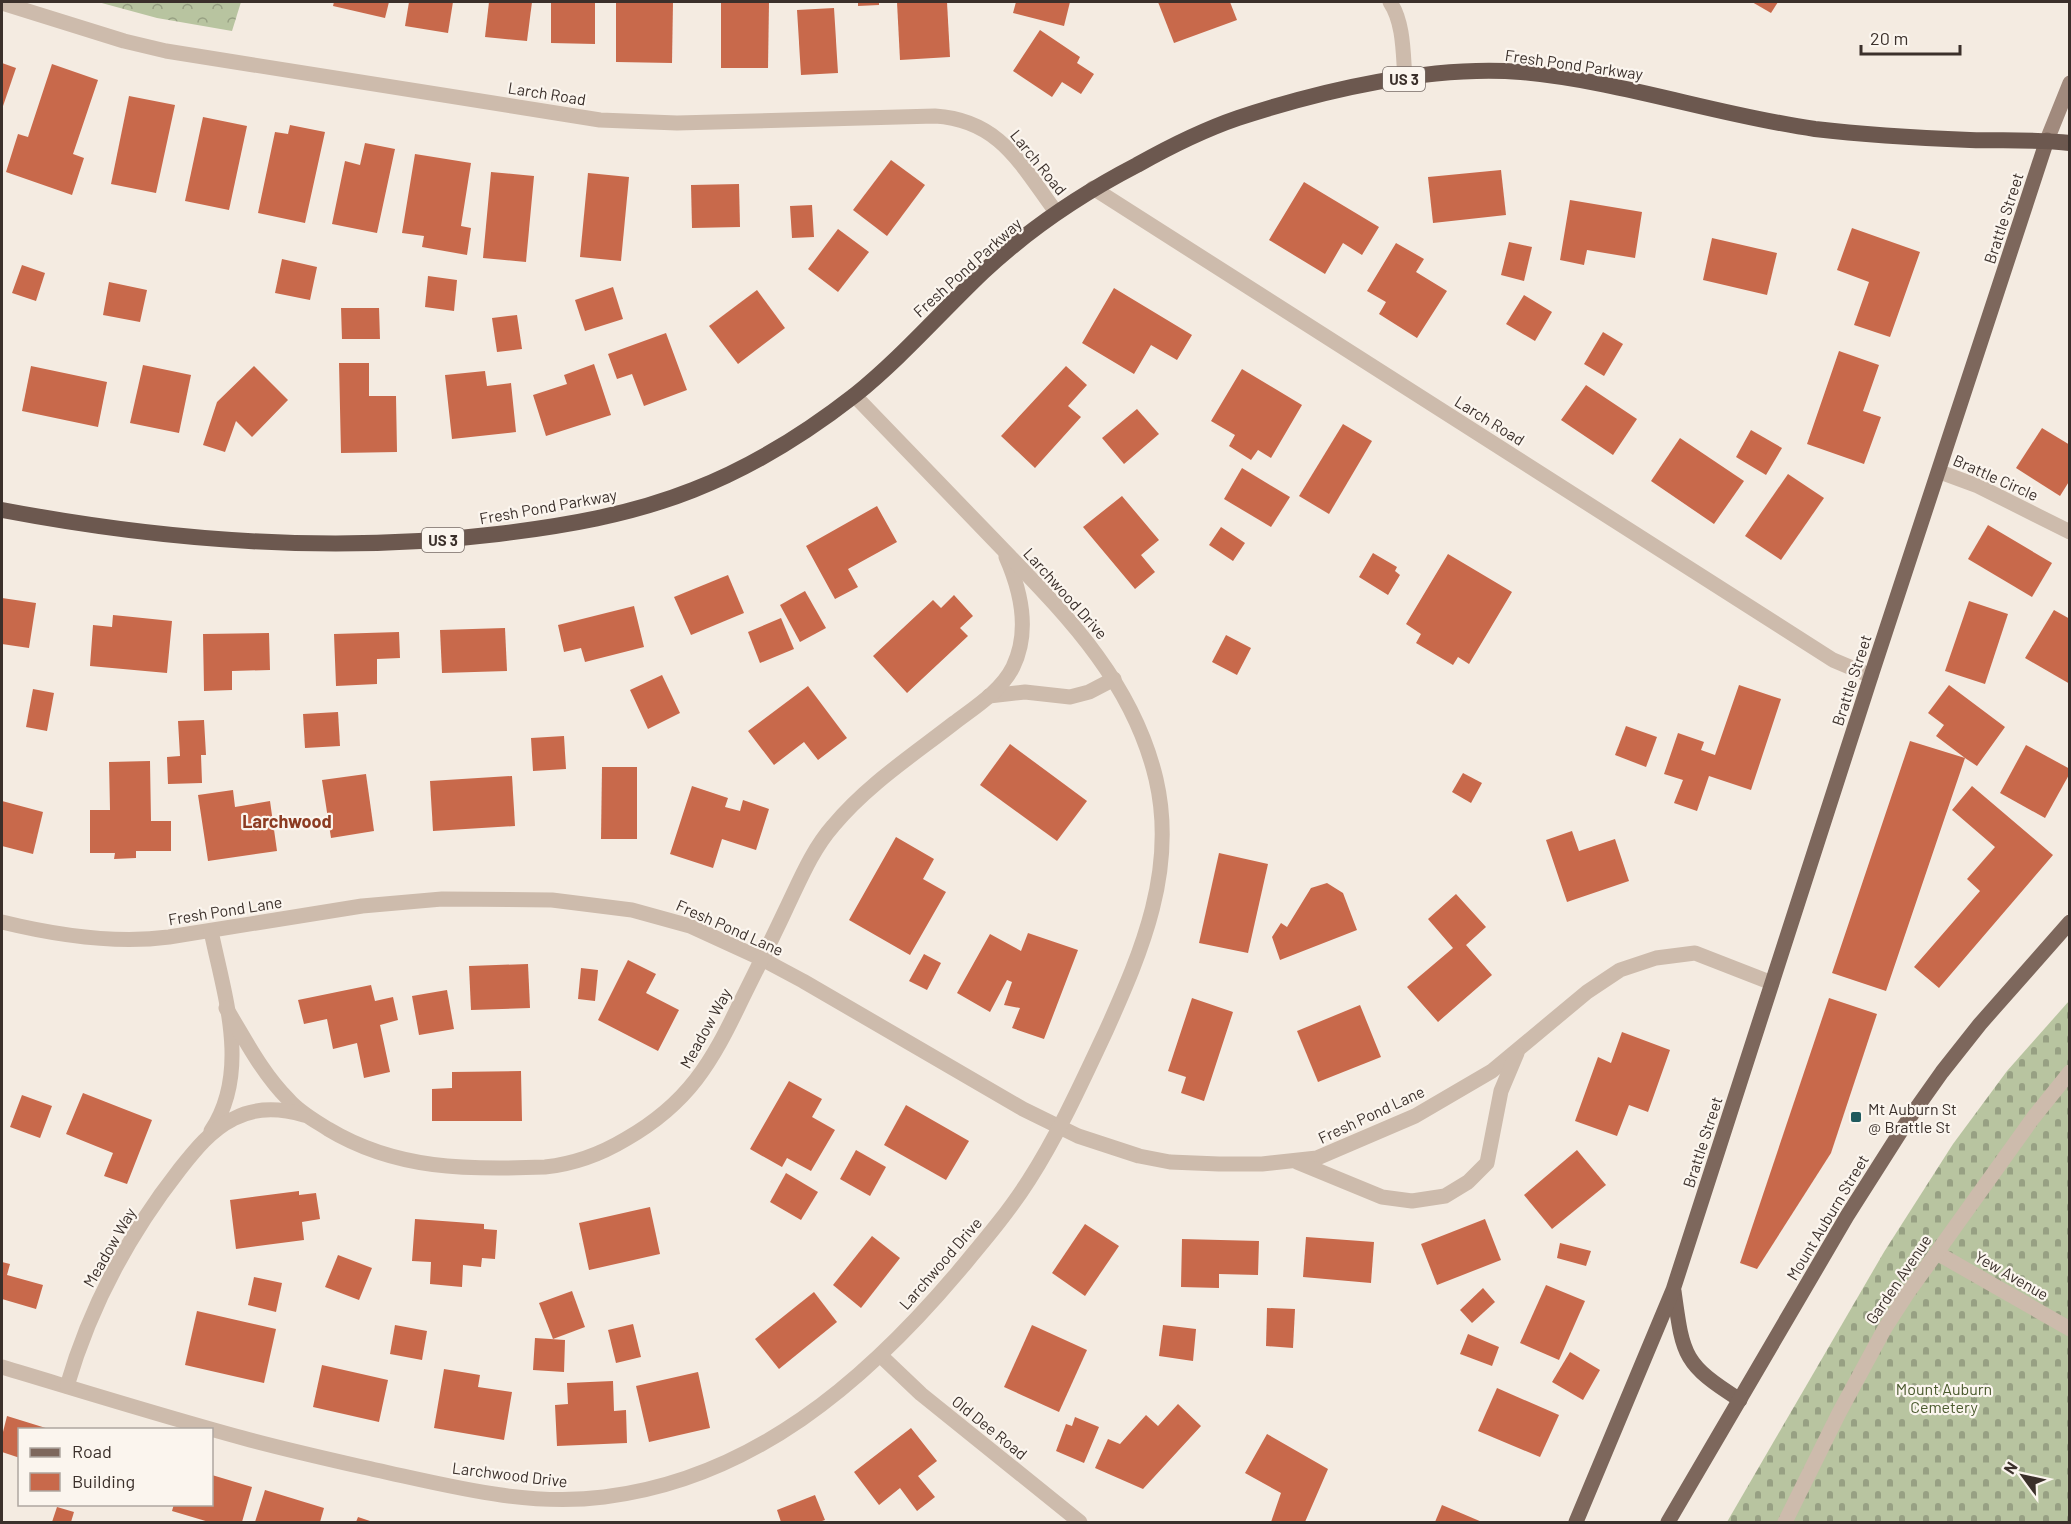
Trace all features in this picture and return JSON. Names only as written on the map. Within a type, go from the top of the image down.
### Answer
[{"type":"highway","name":"Fresh Pond Parkway","points":[[2,510],[113,528],[300,544],[394,543],[460,539],[591,520],[692,490],[742,469],[779,448],[854,395],[889,365],[999,258],[1056,212],[1093,188],[1173,146],[1230,120],[1354,87],[1405,79],[1478,72],[1526,73],[1614,86],[1742,116],[1820,129],[1922,138],[2047,140],[2070,143]]},
{"type":"highway","name":"Fresh Pond Parkway","points":[[2047,140],[2070,130]]},
{"type":"main road","name":"Brattle Street","points":[[1576,1522],[1673,1290],[2047,140],[2070,83]]},
{"type":"main road","name":"Mount Auburn Street","points":[[1668,1522],[1847,1216],[1908,1120],[1980,1024],[2070,922]]},
{"type":"main road","name":"Brattle Street","points":[[1673,1290],[1683,1343],[1688,1357],[1704,1376],[1740,1400]]},
{"type":"street","points":[[1390,2],[1400,27],[1405,79]]},
{"type":"street","name":"Larch Road","points":[[2,3],[124,41],[166,51],[600,120],[677,123],[935,116],[957,118],[979,126],[999,140],[1018,160],[1056,212]]},
{"type":"street","name":"Larch Road","points":[[1093,188],[1833,660],[1871,676]]},
{"type":"street","name":"Larchwood Drive","points":[[213,1430],[248,1440],[430,1482],[513,1496],[582,1499],[656,1488],[686,1479],[732,1460],[801,1420],[881,1356],[933,1301],[1028,1182],[1059,1128],[1090,1065],[1139,955],[1153,909],[1158,873],[1162,823],[1156,781],[1136,723],[1114,680],[1076,626],[854,395]]},
{"type":"street","name":"Brattle Circle","points":[[1940,472],[1978,486],[2070,532]]},
{"type":"street","name":"Meadow Way","points":[[226,1008],[272,1081],[290,1101],[307,1116],[339,1135],[368,1150],[397,1159],[472,1168],[560,1166],[589,1157],[640,1132],[669,1110],[689,1089],[717,1050],[809,862],[833,825],[868,791],[989,696],[1011,670],[1017,659],[1022,633],[1018,591],[1002,549]]},
{"type":"street","points":[[989,696],[1025,692],[1070,697],[1089,692],[1114,680]]},
{"type":"street","name":"Fresh Pond Lane","points":[[2,922],[65,933],[137,940],[211,931],[381,903],[464,898],[552,900],[613,906],[671,919],[762,959],[1059,1128],[1123,1153],[1170,1162],[1240,1164],[1317,1158],[1415,1116],[1492,1071],[1587,992],[1620,970],[1656,958],[1695,953],[1772,983]]},
{"type":"street","name":"Meadow Way","points":[[67,1386],[85,1331],[124,1254],[161,1194],[219,1118],[230,1083],[232,1040],[211,931]]},
{"type":"street","name":"Fresh Pond Lane","points":[[1294,1161],[1382,1197],[1412,1201],[1444,1196],[1468,1182],[1488,1162],[1501,1091],[1519,1049]]},
{"type":"street","name":"Garden Avenue","points":[[1785,1522],[1885,1328],[2032,1118],[2070,1072]]},
{"type":"street","name":"Meadow Way","points":[[206,1138],[232,1119],[253,1112],[268,1109],[307,1116]]},
{"type":"street","name":"Yew Avenue","points":[[1937,1253],[2070,1329]]},
{"type":"street","name":"Old Dee Road","points":[[881,1356],[908,1383],[1080,1522]]},
{"type":"street","name":"Larchwood Drive","points":[[2,1367],[208,1428]]},
{"type":"green space","points":[[98,2],[241,2],[232,31],[157,18]]},
{"type":"green space","name":"Mount Auburn Cemetery","points":[[2069,1001],[2069,1522],[1727,1522],[1884,1252],[1953,1144],[2007,1071]]},
{"type":"building","points":[[334,2],[389,2],[385,18],[333,6]]},
{"type":"building","points":[[409,2],[453,2],[448,33],[405,26]]},
{"type":"building","points":[[489,2],[532,2],[527,41],[485,37]]},
{"type":"building","points":[[551,2],[595,2],[595,44],[551,43]]},
{"type":"building","points":[[616,2],[673,2],[672,63],[616,62]]},
{"type":"building","points":[[721,2],[769,2],[768,68],[721,68]]},
{"type":"building","points":[[858,2],[879,2],[879,5],[858,6]]},
{"type":"building","points":[[897,2],[947,2],[950,57],[900,60]]},
{"type":"building","points":[[1016,2],[1070,2],[1064,26],[1013,13]]},
{"type":"building","points":[[1158,2],[1230,2],[1237,20],[1174,43]]},
{"type":"building","points":[[1752,2],[1778,2],[1771,13]]},
{"type":"building","points":[[834,8],[838,73],[801,75],[797,10]]},
{"type":"building","points":[[1040,30],[1080,57],[1077,63],[1094,74],[1081,94],[1062,82],[1052,97],[1013,71]]},
{"type":"building","points":[[2,63],[16,68],[2,109]]},
{"type":"building","points":[[52,64],[98,80],[73,154],[84,158],[72,195],[6,172],[18,134],[28,137]]},
{"type":"building","points":[[129,96],[175,105],[156,193],[111,184]]},
{"type":"building","points":[[203,117],[247,126],[229,210],[185,201]]},
{"type":"building","points":[[290,125],[325,132],[305,223],[258,213],[275,132],[288,134]]},
{"type":"building","points":[[365,143],[395,149],[377,233],[332,224],[345,161],[360,165]]},
{"type":"building","points":[[415,154],[471,163],[461,226],[471,228],[467,255],[422,247],[424,236],[402,233]]},
{"type":"building","points":[[891,160],[925,185],[887,236],[853,210]]},
{"type":"building","points":[[1501,170],[1506,215],[1433,223],[1428,177]]},
{"type":"building","points":[[491,172],[534,176],[526,262],[483,258]]},
{"type":"building","points":[[588,173],[629,177],[621,261],[580,257]]},
{"type":"building","points":[[1304,182],[1379,227],[1362,255],[1343,243],[1325,274],[1269,240]]},
{"type":"building","points":[[739,184],[740,227],[692,228],[691,185]]},
{"type":"building","points":[[1570,200],[1642,212],[1635,258],[1587,250],[1584,265],[1560,260]]},
{"type":"building","points":[[812,205],[814,237],[792,238],[790,206]]},
{"type":"building","points":[[1852,228],[1920,252],[1890,337],[1854,325],[1869,282],[1837,270]]},
{"type":"building","points":[[838,229],[869,252],[838,292],[808,269]]},
{"type":"building","points":[[1712,238],[1777,253],[1767,295],[1703,280]]},
{"type":"building","points":[[1509,242],[1532,247],[1524,281],[1501,275]]},
{"type":"building","points":[[1396,243],[1424,259],[1416,272],[1447,291],[1417,338],[1379,314],[1386,302],[1367,291]]},
{"type":"building","points":[[282,259],[317,267],[310,300],[275,293]]},
{"type":"building","points":[[22,265],[45,273],[36,301],[12,293]]},
{"type":"building","points":[[428,276],[457,280],[454,311],[425,307]]},
{"type":"building","points":[[109,282],[147,290],[140,322],[103,315]]},
{"type":"building","points":[[613,287],[623,319],[585,331],[575,300]]},
{"type":"building","points":[[1114,288],[1192,335],[1177,360],[1151,345],[1134,374],[1082,343]]},
{"type":"building","points":[[757,290],[785,328],[738,364],[709,326]]},
{"type":"building","points":[[1524,295],[1552,312],[1535,341],[1506,324]]},
{"type":"building","points":[[341,308],[379,308],[380,339],[342,339]]},
{"type":"building","points":[[517,315],[522,349],[497,352],[492,318]]},
{"type":"building","points":[[1603,332],[1623,344],[1604,376],[1584,364]]},
{"type":"building","points":[[666,333],[687,390],[644,406],[632,374],[617,379],[608,354]]},
{"type":"building","points":[[1839,351],[1879,365],[1863,411],[1881,417],[1864,464],[1807,444]]},
{"type":"building","points":[[339,363],[369,363],[369,396],[396,396],[397,452],[341,453]]},
{"type":"building","points":[[594,364],[611,415],[546,436],[533,395],[567,384],[564,375]]},
{"type":"building","points":[[143,365],[191,375],[179,433],[130,423]]},
{"type":"building","points":[[31,366],[107,382],[98,427],[22,411]]},
{"type":"building","points":[[254,366],[288,400],[252,437],[236,421],[225,452],[203,445],[217,402]]},
{"type":"building","points":[[1066,366],[1087,385],[1068,406],[1081,417],[1035,468],[1001,436]]},
{"type":"building","points":[[1242,369],[1302,405],[1271,458],[1258,450],[1251,460],[1229,446],[1235,435],[1211,421]]},
{"type":"building","points":[[485,371],[487,386],[511,383],[516,432],[452,439],[445,375]]},
{"type":"building","points":[[1586,385],[1637,419],[1613,455],[1561,420]]},
{"type":"building","points":[[1137,409],[1159,434],[1124,464],[1102,438]]},
{"type":"building","points":[[1343,424],[1372,441],[1329,514],[1299,496]]},
{"type":"building","points":[[2042,428],[2070,445],[2070,480],[2060,496],[2016,468]]},
{"type":"building","points":[[1751,430],[1782,448],[1766,475],[1736,457]]},
{"type":"building","points":[[1680,438],[1744,481],[1714,524],[1651,481]]},
{"type":"building","points":[[1242,468],[1290,497],[1271,527],[1224,499]]},
{"type":"building","points":[[1788,474],[1824,498],[1781,560],[1745,536]]},
{"type":"building","points":[[1122,496],[1159,540],[1141,555],[1155,572],[1135,589],[1083,527]]},
{"type":"building","points":[[877,506],[897,542],[848,569],[858,587],[835,599],[806,546]]},
{"type":"building","points":[[1988,525],[2052,563],[2032,597],[1968,559]]},
{"type":"building","points":[[1221,527],[1245,543],[1233,561],[1209,545]]},
{"type":"building","points":[[1373,553],[1397,567],[1395,571],[1400,575],[1388,595],[1359,577]]},
{"type":"building","points":[[1448,554],[1512,592],[1469,664],[1458,657],[1453,665],[1416,643],[1421,634],[1406,624]]},
{"type":"building","points":[[728,575],[744,613],[691,635],[674,597]]},
{"type":"building","points":[[805,591],[826,628],[800,642],[780,605]]},
{"type":"building","points":[[954,595],[973,616],[960,628],[968,636],[907,693],[873,656],[933,600],[941,608]]},
{"type":"building","points":[[2,598],[36,603],[29,648],[2,644]]},
{"type":"building","points":[[1969,601],[2008,614],[1985,684],[1945,671]]},
{"type":"building","points":[[634,606],[644,647],[585,662],[581,648],[564,652],[558,625]]},
{"type":"building","points":[[2054,610],[2070,619],[2070,684],[2025,658]]},
{"type":"building","points":[[113,615],[172,621],[167,673],[90,666],[93,625],[112,627]]},
{"type":"building","points":[[781,618],[794,649],[760,663],[748,632]]},
{"type":"building","points":[[505,628],[507,671],[442,673],[440,630]]},
{"type":"building","points":[[399,632],[400,658],[377,659],[377,684],[336,686],[334,634]]},
{"type":"building","points":[[269,633],[270,670],[232,671],[232,690],[204,691],[203,634]]},
{"type":"building","points":[[1226,635],[1251,648],[1237,675],[1212,662]]},
{"type":"building","points":[[662,675],[680,713],[648,729],[630,690]]},
{"type":"building","points":[[1739,685],[1781,699],[1751,790],[1709,776],[1697,811],[1674,803],[1683,780],[1664,774],[1678,733],[1704,742],[1701,750],[1715,755]]},
{"type":"building","points":[[1949,685],[2005,727],[1977,766],[1936,736],[1944,725],[1928,713]]},
{"type":"building","points":[[808,686],[847,738],[818,760],[804,742],[774,765],[748,731]]},
{"type":"building","points":[[33,689],[54,693],[47,731],[26,727]]},
{"type":"building","points":[[338,712],[340,746],[305,748],[303,714]]},
{"type":"building","points":[[204,720],[206,755],[201,755],[202,783],[168,784],[167,757],[180,756],[178,721]]},
{"type":"building","points":[[1626,726],[1657,737],[1646,767],[1615,755]]},
{"type":"building","points":[[564,736],[566,769],[533,771],[531,738]]},
{"type":"building","points":[[1910,741],[1965,758],[1886,991],[1832,973]]},
{"type":"building","points":[[1010,744],[1087,801],[1057,841],[980,785]]},
{"type":"building","points":[[2026,745],[2070,769],[2070,773],[2045,818],[2000,793]]},
{"type":"building","points":[[150,761],[151,821],[171,821],[171,851],[136,851],[136,858],[114,859],[115,853],[90,853],[90,810],[110,810],[109,762]]},
{"type":"building","points":[[602,767],[637,767],[637,839],[601,839]]},
{"type":"building","points":[[1463,773],[1482,783],[1471,803],[1452,792]]},
{"type":"building","points":[[366,774],[374,831],[331,838],[322,780]]},
{"type":"building","points":[[512,776],[515,826],[433,831],[430,781]]},
{"type":"building","points":[[692,786],[728,798],[725,807],[740,811],[743,800],[769,809],[756,850],[722,839],[713,868],[670,854]]},
{"type":"building","points":[[1972,786],[2053,855],[1939,988],[1914,967],[1980,891],[1967,879],[1995,847],[1952,810]]},
{"type":"building","points":[[233,790],[235,807],[270,801],[277,851],[208,861],[198,795]]},
{"type":"building","points":[[2,801],[43,812],[33,854],[2,846]]},
{"type":"building","points":[[1572,831],[1579,851],[1615,839],[1629,881],[1567,902],[1546,840]]},
{"type":"building","points":[[896,837],[934,859],[923,879],[946,892],[910,955],[849,920]]},
{"type":"building","points":[[1219,853],[1268,864],[1248,953],[1199,943]]},
{"type":"building","points":[[1327,883],[1343,893],[1357,930],[1280,960],[1272,937],[1281,923],[1287,927],[1311,888]]},
{"type":"building","points":[[1456,894],[1486,927],[1466,945],[1492,975],[1438,1022],[1407,987],[1453,948],[1428,919]]},
{"type":"building","points":[[1028,933],[1078,950],[1044,1039],[1012,1028],[1020,1008],[1004,1005],[1012,982],[1007,980],[990,1012],[957,993],[990,934],[1021,951]]},
{"type":"building","points":[[924,954],[941,963],[927,990],[909,981]]},
{"type":"building","points":[[628,960],[656,974],[646,993],[679,1010],[658,1051],[598,1020]]},
{"type":"building","points":[[528,964],[530,1008],[471,1010],[469,966]]},
{"type":"building","points":[[581,968],[598,970],[595,1001],[578,999]]},
{"type":"building","points":[[371,985],[375,1001],[393,997],[398,1020],[380,1025],[390,1072],[364,1078],[357,1043],[333,1049],[327,1019],[304,1024],[298,1000]]},
{"type":"building","points":[[447,990],[454,1029],[419,1035],[412,996]]},
{"type":"building","points":[[1192,998],[1233,1012],[1204,1101],[1181,1093],[1186,1077],[1168,1071]]},
{"type":"building","points":[[1829,998],[1877,1014],[1831,1153],[1757,1269],[1740,1263]]},
{"type":"building","points":[[1360,1005],[1381,1057],[1318,1082],[1297,1031]]},
{"type":"building","points":[[1622,1032],[1670,1050],[1648,1112],[1629,1105],[1617,1136],[1575,1121],[1598,1057],[1611,1063]]},
{"type":"building","points":[[521,1071],[522,1121],[432,1121],[432,1089],[452,1088],[452,1072]]},
{"type":"building","points":[[789,1081],[822,1099],[812,1117],[835,1130],[811,1171],[787,1158],[782,1167],[750,1149]]},
{"type":"building","points":[[83,1093],[152,1120],[127,1184],[104,1176],[113,1153],[66,1134]]},
{"type":"building","points":[[22,1095],[52,1106],[40,1138],[10,1127]]},
{"type":"building","points":[[906,1105],[969,1141],[946,1180],[884,1145]]},
{"type":"building","points":[[856,1150],[886,1167],[870,1196],[840,1179]]},
{"type":"building","points":[[1577,1150],[1606,1185],[1552,1229],[1524,1195]]},
{"type":"building","points":[[786,1173],[818,1192],[801,1220],[770,1202]]},
{"type":"building","points":[[299,1191],[299,1195],[316,1193],[320,1219],[302,1222],[304,1240],[236,1249],[230,1200]]},
{"type":"building","points":[[650,1207],[660,1254],[589,1270],[579,1223]]},
{"type":"building","points":[[415,1219],[484,1224],[484,1229],[497,1230],[495,1259],[482,1258],[481,1267],[463,1265],[462,1287],[430,1284],[431,1262],[412,1261]]},
{"type":"building","points":[[1485,1219],[1501,1260],[1437,1285],[1421,1244]]},
{"type":"building","points":[[1085,1224],[1119,1246],[1085,1296],[1052,1273]]},
{"type":"building","points":[[872,1236],[900,1258],[861,1308],[833,1285]]},
{"type":"building","points":[[1306,1237],[1374,1242],[1371,1283],[1303,1277]]},
{"type":"building","points":[[1182,1239],[1259,1241],[1258,1275],[1219,1274],[1219,1288],[1181,1287]]},
{"type":"building","points":[[1560,1243],[1591,1251],[1586,1266],[1557,1258]]},
{"type":"building","points":[[338,1255],[372,1268],[359,1300],[325,1287]]},
{"type":"building","points":[[2,1262],[10,1264],[7,1275],[43,1285],[36,1309],[2,1299]]},
{"type":"building","points":[[254,1277],[282,1283],[276,1312],[248,1305]]},
{"type":"building","points":[[1546,1285],[1585,1301],[1559,1360],[1520,1343]]},
{"type":"building","points":[[1483,1288],[1495,1302],[1472,1323],[1460,1310]]},
{"type":"building","points":[[572,1291],[585,1327],[553,1339],[539,1303]]},
{"type":"building","points":[[814,1292],[837,1322],[779,1369],[755,1339]]},
{"type":"building","points":[[1267,1308],[1295,1309],[1293,1348],[1266,1346]]},
{"type":"building","points":[[197,1311],[276,1329],[264,1383],[185,1365]]},
{"type":"building","points":[[633,1324],[641,1357],[616,1363],[608,1330]]},
{"type":"building","points":[[395,1325],[427,1331],[422,1360],[390,1354]]},
{"type":"building","points":[[1032,1325],[1087,1350],[1059,1412],[1004,1387]]},
{"type":"building","points":[[1163,1325],[1196,1329],[1193,1361],[1159,1356]]},
{"type":"building","points":[[1468,1334],[1499,1347],[1492,1366],[1460,1354]]},
{"type":"building","points":[[535,1338],[565,1340],[564,1372],[533,1370]]},
{"type":"building","points":[[1570,1352],[1600,1370],[1583,1400],[1552,1382]]},
{"type":"building","points":[[322,1365],[388,1380],[379,1422],[313,1407]]},
{"type":"building","points":[[444,1369],[480,1375],[478,1387],[512,1392],[504,1440],[434,1428]]},
{"type":"building","points":[[698,1372],[710,1428],[649,1442],[636,1386]]},
{"type":"building","points":[[613,1381],[614,1411],[626,1410],[627,1443],[557,1446],[555,1405],[568,1404],[567,1383]]},
{"type":"building","points":[[1497,1388],[1559,1415],[1540,1457],[1478,1431]]},
{"type":"building","points":[[1178,1404],[1201,1426],[1143,1489],[1095,1468],[1108,1439],[1120,1444],[1146,1415],[1158,1426]]},
{"type":"building","points":[[7,1416],[46,1428],[18,1428],[18,1457],[2,1452],[2,1436]]},
{"type":"building","points":[[1075,1417],[1099,1427],[1084,1463],[1056,1451],[1066,1424],[1072,1426]]},
{"type":"building","points":[[911,1428],[937,1461],[918,1476],[935,1497],[917,1511],[900,1488],[879,1505],[854,1472]]},
{"type":"building","points":[[1267,1434],[1328,1469],[1305,1522],[1271,1522],[1281,1493],[1245,1473]]},
{"type":"building","points":[[213,1475],[252,1487],[242,1522],[209,1522],[172,1511],[173,1506],[213,1506]]},
{"type":"building","points":[[265,1490],[324,1508],[320,1522],[255,1522]]},
{"type":"building","points":[[815,1495],[825,1520],[781,1522],[777,1510]]},
{"type":"building","points":[[1442,1505],[1482,1522],[1435,1522]]},
{"type":"building","points":[[57,1507],[74,1512],[71,1522],[52,1522]]},
{"type":"building","points":[[358,1517],[373,1522],[356,1522]]},
{"type":"place","name":"Mt Auburn St @ Brattle St","points":[[1856,1117]]},
{"type":"district","name":"Larchwood","points":[[287,821]]}]
